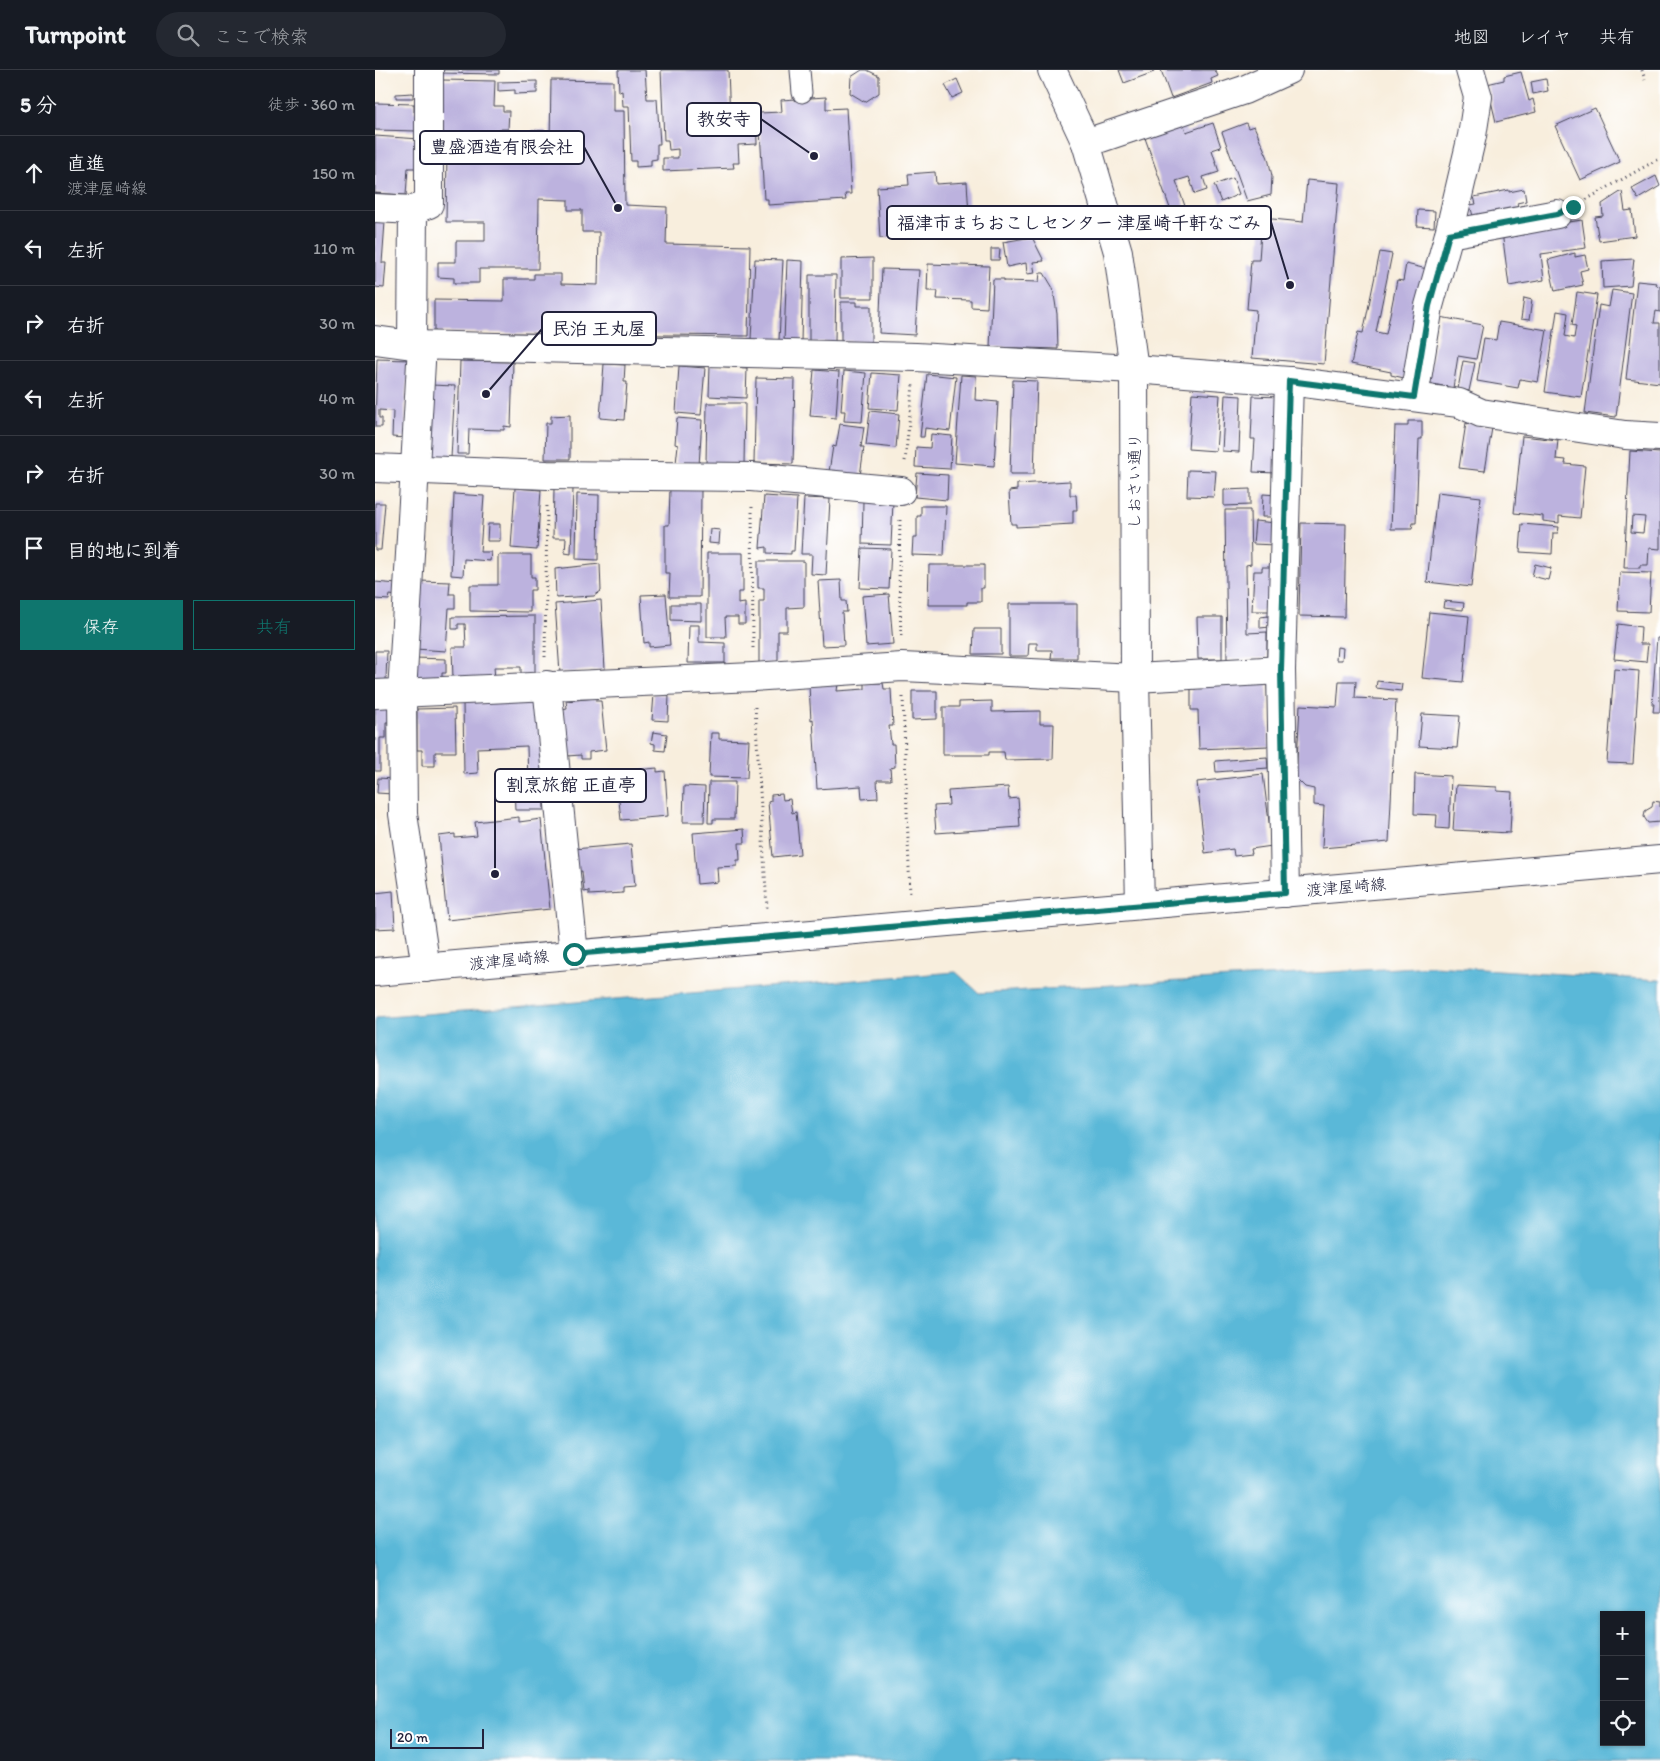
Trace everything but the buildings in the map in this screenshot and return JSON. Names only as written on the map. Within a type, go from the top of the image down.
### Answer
[{"type":"street","points":[[375,208],[413,210],[429,204],[429,70]]},
{"type":"street","name":"しおさい通り","points":[[1052,70],[1086,143],[1118,252],[1134,369],[1135,678],[1140,905]]},
{"type":"street","points":[[1086,143],[1244,90],[1288,70]]},
{"type":"street","points":[[1414,397],[1429,306],[1449,234],[1472,136],[1478,97],[1470,70]]},
{"type":"street","points":[[413,210],[417,345],[415,470],[402,693],[403,814],[426,968]]},
{"type":"street","points":[[1449,234],[1557,214]]},
{"type":"street","points":[[375,340],[417,345],[916,357],[1134,369],[1289,381],[1414,397],[1459,403],[1481,413],[1625,435],[1660,437]]},
{"type":"street","points":[[1285,893],[1281,670],[1289,381]]},
{"type":"street","points":[[375,468],[547,475],[751,477],[901,491]]},
{"type":"street","points":[[375,694],[753,677],[902,667],[1135,678],[1281,670]]},
{"type":"street","points":[[547,685],[574,954]]},
{"type":"street","name":"渡津屋崎線","points":[[375,972],[1660,860]]},
{"type":"lane","points":[[800,70],[802,93]]},
{"type":"path","points":[[1642,70],[1645,80]]},
{"type":"path","points":[[1557,214],[1602,192],[1660,158]]},
{"type":"path","points":[[547,475],[544,648],[547,685]]},
{"type":"water","points":[[1433,966],[1660,980],[1660,1761],[375,1761],[375,1018],[956,972],[979,993]]},
{"type":"place","name":"教安寺","points":[[814,156]]},
{"type":"place","name":"豊盛酒造有限会社","points":[[618,208]]},
{"type":"place","name":"福津市まちおこしセンター 津屋崎千軒なごみ","points":[[1290,285]]},
{"type":"place","name":"民泊 王丸屋","points":[[486,394]]},
{"type":"place","name":"割烹旅館 正直亭","points":[[495,874]]},
{"type":"route","points":[[574,954],[1285,893],[1281,670],[1289,381],[1414,397],[1429,306],[1449,234],[1557,214],[1573,207]]}]
